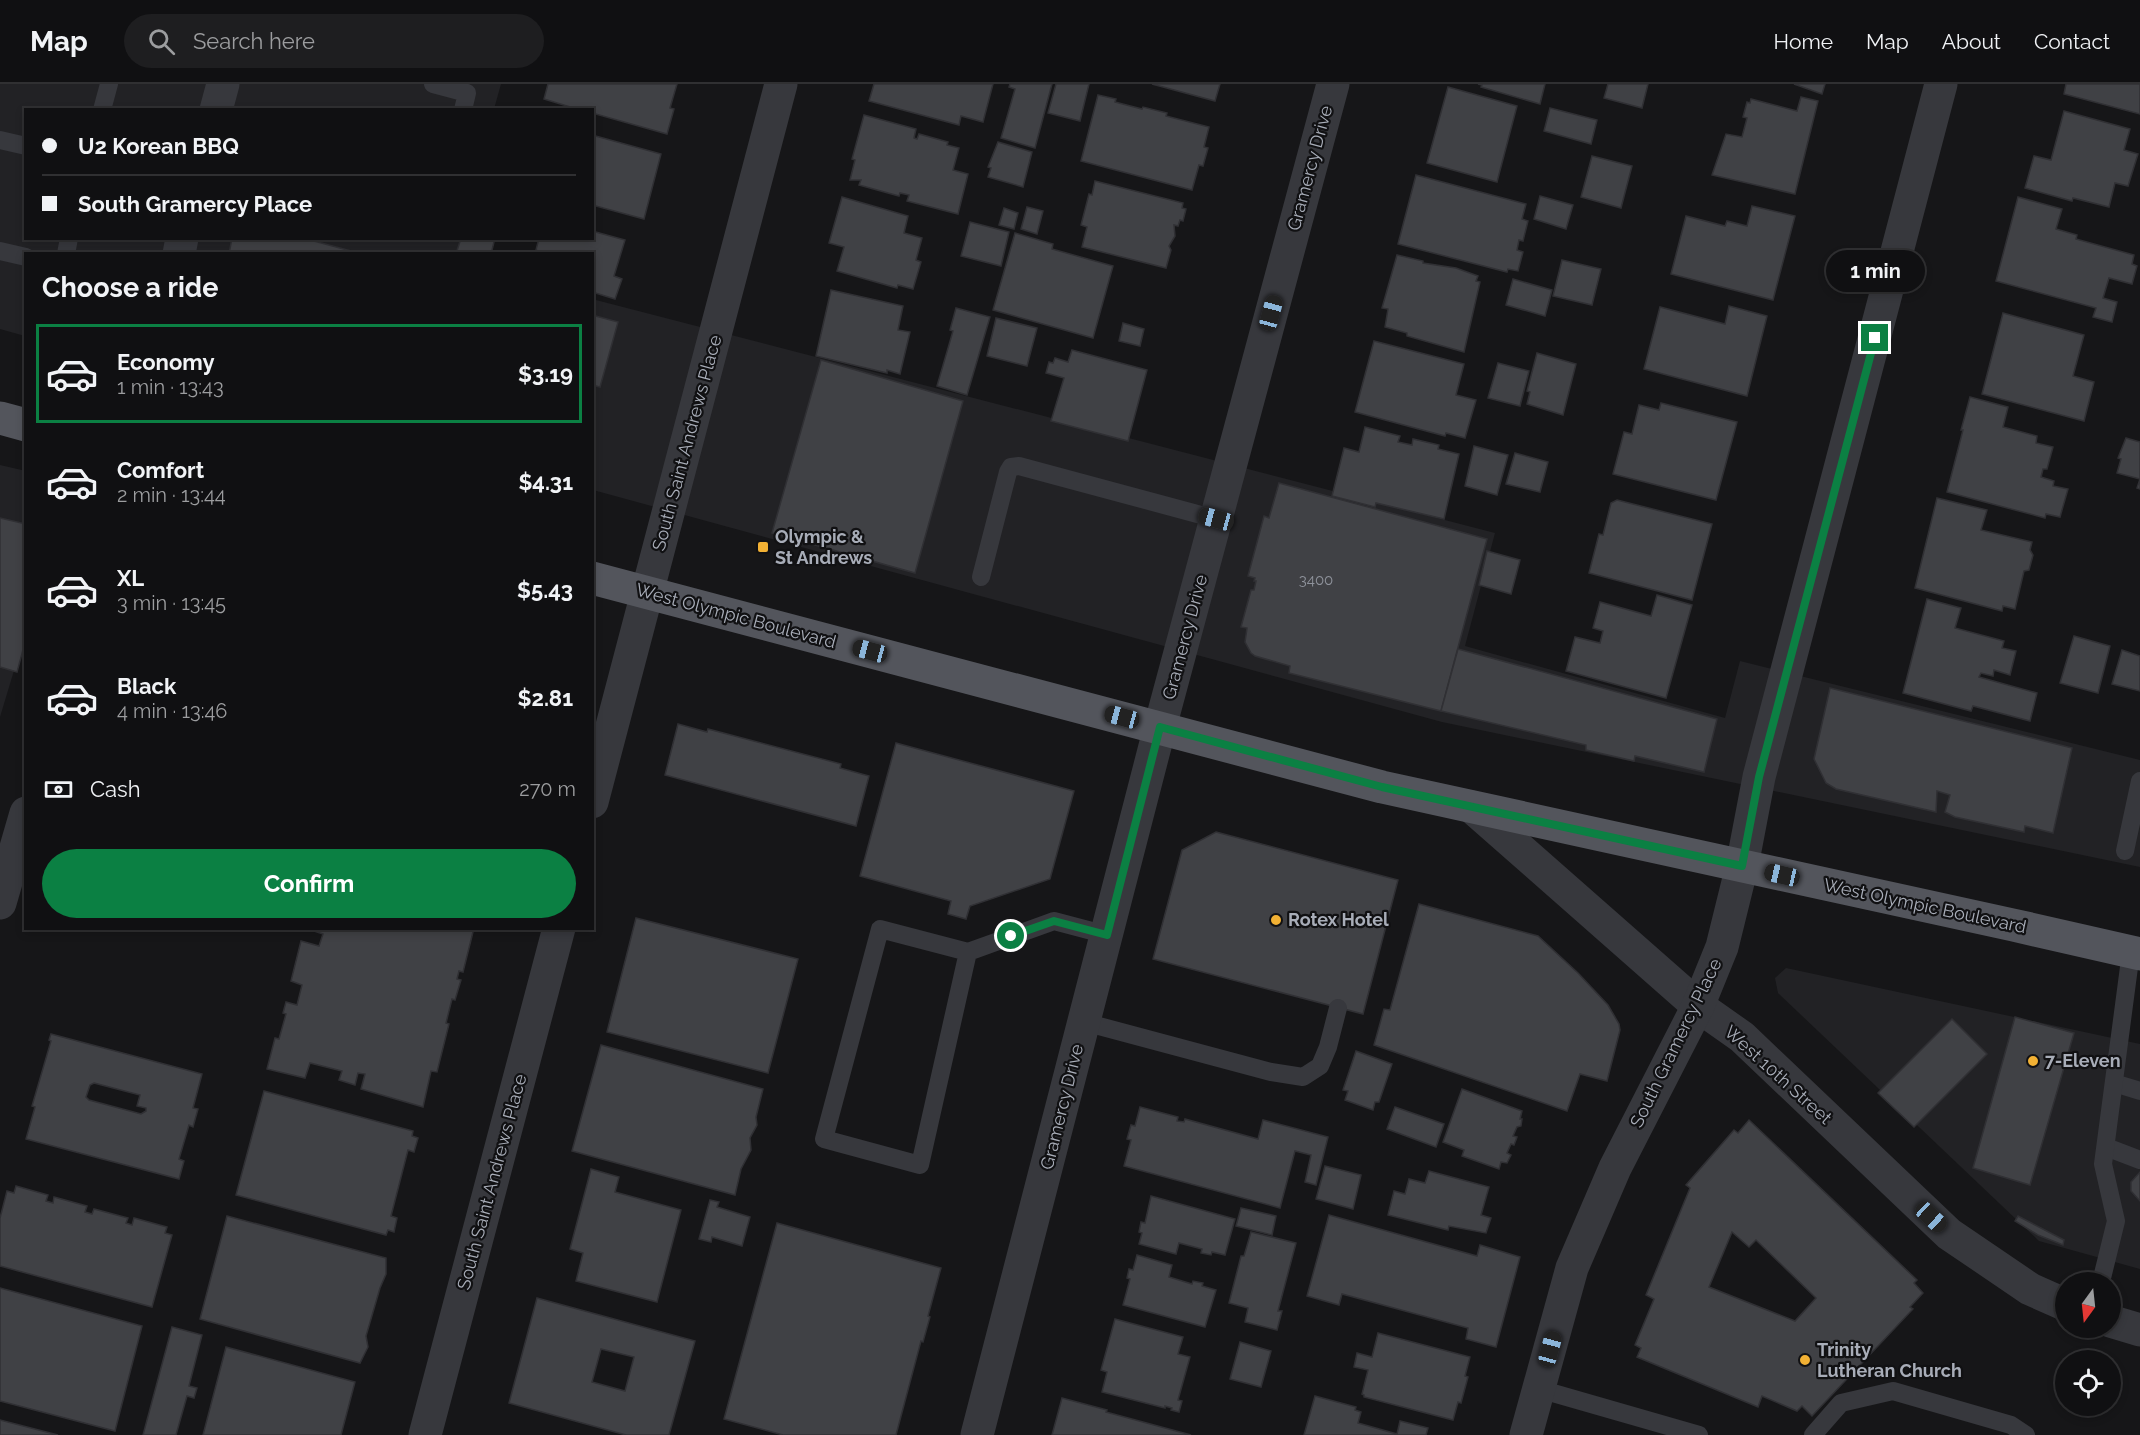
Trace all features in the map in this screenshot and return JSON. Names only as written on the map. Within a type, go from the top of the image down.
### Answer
[{"type":"main road","points":[[0,418],[24,424]]},
{"type":"main road","name":"West Olympic Boulevard","points":[[594,579],[1382,787],[2135,953]]},
{"type":"street","points":[[217,108],[223,84]]},
{"type":"street","name":"South Saint Andrews Place","points":[[594,787],[602,727],[648,593],[781,84]]},
{"type":"street","name":"Gramercy Drive","points":[[977,1435],[1160,727],[1332,84]]},
{"type":"street","name":"South Gramercy Place","points":[[1526,1435],[1572,1268],[1615,1168],[1698,1006],[1722,947],[1742,866],[1759,777],[1941,84]]},
{"type":"street","name":"West 10th Street","points":[[1472,807],[1698,1006],[1742,1037],[1948,1234],[2030,1289],[2055,1300]]},
{"type":"street","points":[[0,903],[24,820]]},
{"type":"street","name":"South Saint Andrews Place","points":[[425,1435],[558,930]]},
{"type":"street","points":[[2121,1324],[2140,1330]]},
{"type":"lane","points":[[103,108],[109,84]]},
{"type":"lane","points":[[433,84],[467,93],[463,108]]},
{"type":"lane","points":[[0,140],[24,146]]},
{"type":"lane","points":[[0,251],[24,257]]},
{"type":"lane","points":[[981,577],[1011,467],[1019,466],[1216,519]]},
{"type":"lane","points":[[2125,850],[2140,781]]},
{"type":"lane","points":[[968,952],[920,1165],[824,1139],[880,929],[968,952],[1054,921],[1107,935]]},
{"type":"lane","points":[[2103,1272],[2116,1221],[2103,1164],[2135,953]]},
{"type":"lane","points":[[1084,1022],[1271,1071],[1303,1077],[1320,1066],[1328,1047],[1338,1008]]},
{"type":"lane","points":[[2114,1083],[2140,1091]]},
{"type":"lane","points":[[2106,1147],[2140,1160]]},
{"type":"lane","points":[[1539,1389],[1699,1435]]},
{"type":"lane","points":[[1813,1435],[1841,1403],[1893,1391],[2011,1425],[2026,1435]]},
{"type":"shaded area","points":[[0,84],[501,84],[494,108],[24,108],[24,240],[461,240],[458,252],[24,252],[24,336],[0,329]]},
{"type":"shaded area","points":[[594,300],[1495,533],[1465,646],[1725,718],[1740,661],[2140,760],[2140,867],[1442,722],[594,490]]},
{"type":"shaded area","points":[[0,465],[24,471],[24,637],[0,717]]},
{"type":"shaded area","points":[[1786,968],[2140,1044],[2140,1269],[2039,1241],[1778,993],[1775,978]]},
{"type":"building","points":[[548,84],[677,84],[670,108],[674,109],[667,134],[594,114],[594,108],[573,108],[544,99]]},
{"type":"building","points":[[874,84],[993,84],[983,122],[961,116],[959,125],[869,101]]},
{"type":"building","points":[[1010,84],[1052,84],[1035,148],[1001,138],[1015,89],[1009,87]]},
{"type":"building","points":[[1056,84],[1089,84],[1080,121],[1048,113]]},
{"type":"building","points":[[1152,84],[1220,84],[1215,101]]},
{"type":"building","points":[[1478,84],[1545,84],[1540,104],[1481,87],[1482,85]]},
{"type":"building","points":[[1608,84],[1648,84],[1642,108],[1604,98]]},
{"type":"building","points":[[1794,84],[1825,84],[1822,94]]},
{"type":"building","points":[[2066,84],[2140,84],[2140,114],[2064,94]]},
{"type":"building","points":[[1448,87],[1517,106],[1497,182],[1427,163]]},
{"type":"building","points":[[1098,95],[1116,99],[1115,102],[1167,113],[1166,116],[1209,127],[1204,147],[1208,148],[1203,166],[1199,165],[1192,190],[1081,161]]},
{"type":"building","points":[[1801,97],[1818,101],[1795,194],[1712,175],[1726,134],[1742,137],[1747,118],[1743,117],[1747,102],[1750,103],[1751,99],[1797,111]]},
{"type":"building","points":[[1550,108],[1597,120],[1591,144],[1544,131]]},
{"type":"building","points":[[2064,111],[2130,129],[2124,150],[2138,154],[2128,186],[2115,183],[2109,207],[2073,198],[2072,201],[2025,188],[2034,156],[2051,160]]},
{"type":"building","points":[[864,115],[916,129],[914,138],[917,139],[919,134],[948,142],[947,145],[959,148],[953,170],[968,174],[958,214],[907,201],[909,195],[900,193],[899,196],[859,185],[861,180],[850,180],[855,160],[852,159]]},
{"type":"building","points":[[594,136],[661,154],[644,219],[594,206]]},
{"type":"building","points":[[998,142],[1032,152],[1023,187],[988,177],[991,168],[988,167]]},
{"type":"building","points":[[1592,156],[1632,166],[1621,208],[1581,197]]},
{"type":"building","points":[[1416,175],[1526,204],[1522,219],[1528,221],[1523,241],[1519,240],[1517,250],[1523,252],[1518,271],[1508,269],[1507,272],[1398,244]]},
{"type":"building","points":[[1095,181],[1183,203],[1182,208],[1186,209],[1183,221],[1180,220],[1178,226],[1174,225],[1175,236],[1169,246],[1171,250],[1166,268],[1082,247],[1087,227],[1081,225]]},
{"type":"building","points":[[1540,196],[1573,205],[1566,229],[1534,219]]},
{"type":"building","points":[[842,197],[908,216],[904,233],[922,238],[916,260],[921,262],[913,289],[898,285],[897,288],[837,271],[844,247],[829,243]]},
{"type":"building","points":[[2018,197],[2062,209],[2056,229],[2077,235],[2076,239],[2134,255],[2132,264],[2137,266],[2132,284],[2109,278],[2103,298],[2117,302],[2112,322],[2093,317],[2096,308],[1996,281]]},
{"type":"building","points":[[1752,206],[1795,216],[1773,300],[1671,274],[1686,216],[1725,226],[1727,221],[1747,226]]},
{"type":"building","points":[[1027,207],[1043,211],[1037,234],[1021,229]]},
{"type":"building","points":[[1004,208],[1018,213],[1014,229],[999,225]]},
{"type":"building","points":[[970,222],[1009,232],[1001,266],[961,256]]},
{"type":"building","points":[[594,232],[625,240],[614,276],[622,279],[615,299],[594,293],[594,252],[540,252],[536,250],[538,240],[594,240]]},
{"type":"building","points":[[1015,233],[1053,244],[1052,249],[1113,266],[1093,338],[993,310]]},
{"type":"building","points":[[232,240],[310,240],[355,252],[229,252]]},
{"type":"building","points":[[460,240],[494,240],[492,252],[457,252]]},
{"type":"building","points":[[1397,255],[1423,261],[1423,263],[1456,268],[1478,276],[1476,281],[1480,282],[1464,352],[1407,336],[1407,333],[1385,327],[1388,309],[1382,308]]},
{"type":"building","points":[[1562,260],[1601,269],[1592,305],[1553,296]]},
{"type":"building","points":[[1513,279],[1552,290],[1545,316],[1506,305]]},
{"type":"building","points":[[831,290],[903,306],[898,330],[910,332],[900,374],[816,356]]},
{"type":"building","points":[[1729,306],[1767,316],[1747,396],[1644,369],[1660,307],[1725,324]]},
{"type":"building","points":[[956,308],[990,317],[967,395],[937,386],[953,331],[950,330]]},
{"type":"building","points":[[2003,313],[2084,335],[2073,376],[2094,382],[2084,421],[1982,394]]},
{"type":"building","points":[[594,316],[618,322],[600,387],[594,386]]},
{"type":"building","points":[[996,318],[1037,328],[1027,366],[987,356]]},
{"type":"building","points":[[1123,323],[1144,329],[1140,346],[1119,341]]},
{"type":"building","points":[[1374,341],[1464,364],[1456,395],[1476,400],[1465,438],[1446,433],[1445,436],[1355,412]]},
{"type":"building","points":[[1072,350],[1147,370],[1128,441],[1051,421],[1064,378],[1046,373],[1049,362],[1053,363],[1055,358],[1068,362]]},
{"type":"building","points":[[1537,353],[1576,364],[1563,415],[1527,404],[1530,392],[1527,391]]},
{"type":"building","points":[[821,360],[963,401],[915,573],[772,533]]},
{"type":"building","points":[[1498,363],[1529,371],[1520,406],[1488,398]]},
{"type":"building","points":[[1970,397],[2008,407],[2003,427],[2037,436],[2036,443],[2053,447],[2047,469],[2043,469],[2041,477],[2054,481],[2053,486],[2068,489],[2060,517],[2046,514],[2045,518],[1947,492]]},
{"type":"building","points":[[1661,403],[1737,422],[1716,500],[1613,474],[1624,432],[1632,434],[1639,405],[1659,410]]},
{"type":"building","points":[[1365,427],[1400,436],[1398,442],[1412,445],[1413,439],[1439,445],[1438,449],[1459,454],[1444,519],[1376,503],[1375,507],[1332,496],[1344,448],[1359,452]]},
{"type":"building","points":[[2126,438],[2140,442],[2140,479],[2117,473],[2121,459],[2118,458]]},
{"type":"building","points":[[1474,446],[1508,455],[1497,495],[1465,486]]},
{"type":"building","points":[[1515,453],[1548,462],[1540,492],[1506,484]]},
{"type":"building","points":[[1279,483],[1487,539],[1441,711],[1289,673],[1290,666],[1251,653],[1245,642],[1247,628],[1241,627],[1251,590],[1254,590],[1256,581],[1254,581],[1255,578],[1248,576],[1264,516],[1269,518]]},
{"type":"building","points":[[1937,498],[1987,510],[1981,530],[2032,542],[2030,550],[2033,555],[2029,570],[2024,571],[2015,609],[2003,606],[2002,611],[1915,588]]},
{"type":"building","points":[[1617,500],[1712,524],[1692,600],[1589,573],[1599,534],[1603,535],[1611,503]]},
{"type":"building","points":[[0,518],[24,524],[24,646],[17,672],[0,667]]},
{"type":"building","points":[[1487,551],[1520,560],[1511,594],[1479,585]]},
{"type":"building","points":[[1657,595],[1692,605],[1666,698],[1566,671],[1575,637],[1600,643],[1603,631],[1593,628],[1600,602],[1651,616]]},
{"type":"building","points":[[1927,599],[1961,608],[1955,628],[2004,641],[2002,648],[2016,651],[2010,675],[1994,670],[1993,676],[1981,673],[1979,677],[2037,693],[2030,721],[1973,706],[1971,711],[1903,693]]},
{"type":"building","points":[[2074,636],[2110,646],[2098,693],[2060,683]]},
{"type":"building","points":[[1458,649],[1717,719],[1704,772],[1635,756],[1634,761],[1586,750],[1586,745],[1441,711]]},
{"type":"building","points":[[2122,650],[2140,656],[2140,691],[2112,684]]},
{"type":"building","points":[[1830,688],[2072,748],[2053,833],[2025,826],[2024,832],[1955,817],[1945,812],[1950,795],[1937,791],[1936,812],[1836,789],[1826,783],[1814,759]]},
{"type":"building","points":[[678,724],[707,732],[708,729],[841,764],[840,768],[869,776],[856,826],[665,775]]},
{"type":"building","points":[[896,743],[1074,791],[1050,879],[970,906],[966,919],[948,914],[951,901],[860,876]]},
{"type":"building","name":"Rotex Hotel","points":[[1216,832],[1398,880],[1363,1014],[1153,959],[1182,850]]},
{"type":"building","points":[[1419,904],[1538,936],[1578,973],[1608,1005],[1619,1024],[1620,1030],[1607,1081],[1580,1074],[1567,1111],[1374,1045],[1384,1009],[1390,1010]]},
{"type":"building","points":[[636,918],[798,959],[768,1073],[607,1032]]},
{"type":"building","points":[[311,930],[474,930],[463,972],[459,971],[457,979],[461,980],[455,1000],[452,999],[446,1023],[449,1024],[437,1072],[431,1071],[423,1107],[361,1089],[365,1074],[358,1073],[355,1085],[339,1080],[342,1071],[310,1063],[305,1078],[267,1069],[275,1038],[279,1039],[286,1014],[283,1013],[286,1002],[297,1005],[302,985],[291,981],[301,941],[319,946],[323,934]]},
{"type":"building","points":[[2015,1017],[2074,1033],[2030,1185],[1973,1168]]},
{"type":"building","points":[[1952,1019],[1987,1054],[1914,1127],[1878,1093]]},
{"type":"building","points":[[51,1034],[202,1074],[193,1108],[198,1109],[193,1127],[189,1125],[179,1159],[184,1161],[179,1179],[26,1139],[35,1107],[32,1106],[51,1041],[49,1040]],"holes":[[[94,1083],[140,1095],[137,1106],[146,1108],[146,1111],[141,1114],[89,1100],[86,1097],[90,1085]]]},
{"type":"building","points":[[601,1045],[763,1089],[756,1117],[757,1125],[750,1138],[751,1150],[741,1169],[735,1195],[572,1151]]},
{"type":"building","points":[[1356,1051],[1392,1064],[1379,1102],[1375,1102],[1373,1110],[1345,1100],[1348,1091],[1343,1090]]},
{"type":"building","points":[[1462,1089],[1522,1111],[1521,1126],[1517,1127],[1513,1136],[1517,1137],[1514,1145],[1511,1144],[1507,1153],[1511,1155],[1507,1163],[1501,1162],[1499,1169],[1462,1156],[1464,1150],[1443,1142]]},
{"type":"building","points":[[264,1091],[413,1131],[412,1136],[418,1138],[414,1152],[408,1150],[391,1216],[397,1218],[394,1232],[388,1230],[386,1235],[236,1195]]},
{"type":"building","points":[[1140,1107],[1178,1117],[1177,1121],[1184,1122],[1185,1119],[1258,1139],[1263,1120],[1328,1137],[1316,1185],[1305,1182],[1311,1155],[1295,1151],[1280,1208],[1124,1166],[1131,1140],[1127,1139],[1131,1125],[1135,1126]]},
{"type":"building","points":[[1395,1107],[1444,1124],[1436,1147],[1387,1129]]},
{"type":"building","points":[[1749,1120],[1917,1280],[1914,1283],[1923,1293],[1910,1307],[1913,1309],[1812,1416],[1802,1406],[1797,1411],[1762,1396],[1758,1407],[1637,1357],[1641,1348],[1635,1345],[1654,1299],[1646,1295],[1690,1188],[1686,1185],[1734,1130],[1738,1133]],"holes":[[[1732,1232],[1749,1247],[1756,1240],[1816,1298],[1795,1321],[1709,1287]]]},
{"type":"building","points":[[1325,1166],[1361,1175],[1353,1209],[1316,1199]]},
{"type":"building","points":[[591,1169],[619,1177],[615,1192],[681,1210],[657,1302],[576,1281],[583,1253],[570,1249]]},
{"type":"building","points":[[1429,1171],[1489,1187],[1481,1215],[1491,1218],[1486,1233],[1449,1226],[1448,1230],[1388,1215],[1394,1191],[1405,1194],[1409,1179],[1425,1183]]},
{"type":"building","points":[[2140,1172],[2140,1201],[2131,1191],[2131,1182]]},
{"type":"building","points":[[16,1186],[48,1195],[46,1201],[53,1203],[54,1197],[87,1206],[85,1212],[92,1214],[94,1209],[128,1218],[126,1223],[132,1225],[134,1218],[167,1227],[165,1233],[172,1235],[152,1307],[0,1266],[0,1218],[7,1191],[14,1193]]},
{"type":"building","points":[[1151,1196],[1235,1219],[1225,1255],[1212,1252],[1211,1255],[1201,1253],[1202,1249],[1179,1243],[1176,1254],[1139,1244],[1142,1233],[1139,1232],[1141,1222],[1145,1223]]},
{"type":"building","points":[[710,1200],[719,1202],[717,1207],[750,1217],[742,1246],[712,1237],[711,1242],[699,1239]]},
{"type":"building","points":[[1241,1208],[1276,1216],[1272,1235],[1236,1226]]},
{"type":"building","points":[[1329,1215],[1477,1256],[1480,1245],[1520,1257],[1496,1347],[1466,1339],[1468,1328],[1342,1294],[1339,1305],[1307,1296]]},
{"type":"building","points":[[227,1216],[386,1258],[386,1274],[366,1336],[368,1347],[360,1363],[200,1319]]},
{"type":"building","points":[[2018,1216],[2064,1240],[2063,1245],[2038,1235],[2015,1221]]},
{"type":"building","points":[[777,1223],[941,1268],[928,1316],[930,1317],[923,1342],[921,1341],[896,1435],[783,1435],[724,1419]]},
{"type":"building","points":[[1251,1232],[1296,1243],[1278,1311],[1282,1311],[1277,1330],[1245,1322],[1248,1308],[1229,1303],[1241,1256],[1244,1256]]},
{"type":"building","points":[[1137,1255],[1172,1265],[1169,1277],[1192,1284],[1193,1281],[1203,1283],[1202,1286],[1216,1290],[1205,1327],[1123,1305],[1130,1279],[1127,1278],[1129,1269],[1133,1270]]},
{"type":"building","points":[[0,1288],[142,1326],[115,1431],[0,1401]]},
{"type":"building","points":[[537,1298],[695,1341],[669,1435],[626,1435],[509,1403]],"holes":[[[601,1349],[634,1357],[625,1391],[592,1382]]]},
{"type":"building","points":[[1115,1319],[1183,1337],[1178,1354],[1190,1357],[1178,1400],[1182,1401],[1179,1412],[1165,1406],[1165,1408],[1102,1392],[1107,1372],[1101,1370]]},
{"type":"building","points":[[172,1327],[202,1335],[189,1386],[197,1388],[194,1398],[187,1396],[176,1435],[143,1435]]},
{"type":"building","points":[[1378,1333],[1470,1357],[1465,1376],[1468,1377],[1461,1403],[1458,1402],[1453,1420],[1364,1397],[1362,1394],[1368,1370],[1354,1367],[1357,1353],[1372,1357]]},
{"type":"building","points":[[1240,1342],[1271,1351],[1261,1387],[1230,1379]]},
{"type":"building","points":[[226,1347],[355,1382],[341,1435],[203,1435]]},
{"type":"building","points":[[1315,1396],[1356,1407],[1355,1410],[1361,1412],[1358,1423],[1397,1434],[1400,1421],[1428,1428],[1426,1435],[1304,1435]]},
{"type":"building","points":[[1062,1398],[1107,1410],[1106,1412],[1191,1435],[1052,1435]]},
{"type":"building","points":[[0,1420],[58,1435],[0,1435]]},
{"type":"place","name":"Olympic & St Andrews","points":[[763,547]]},
{"type":"place","name":"Rotex Hotel","points":[[1276,920]]},
{"type":"place","name":"7-Eleven","points":[[2033,1061]]},
{"type":"place","name":"Trinity Lutheran Church","points":[[1805,1360]]},
{"type":"route","points":[[1011,936],[1054,921],[1107,935],[1160,727],[1382,787],[1742,866],[1759,777],[1875,338]]}]
